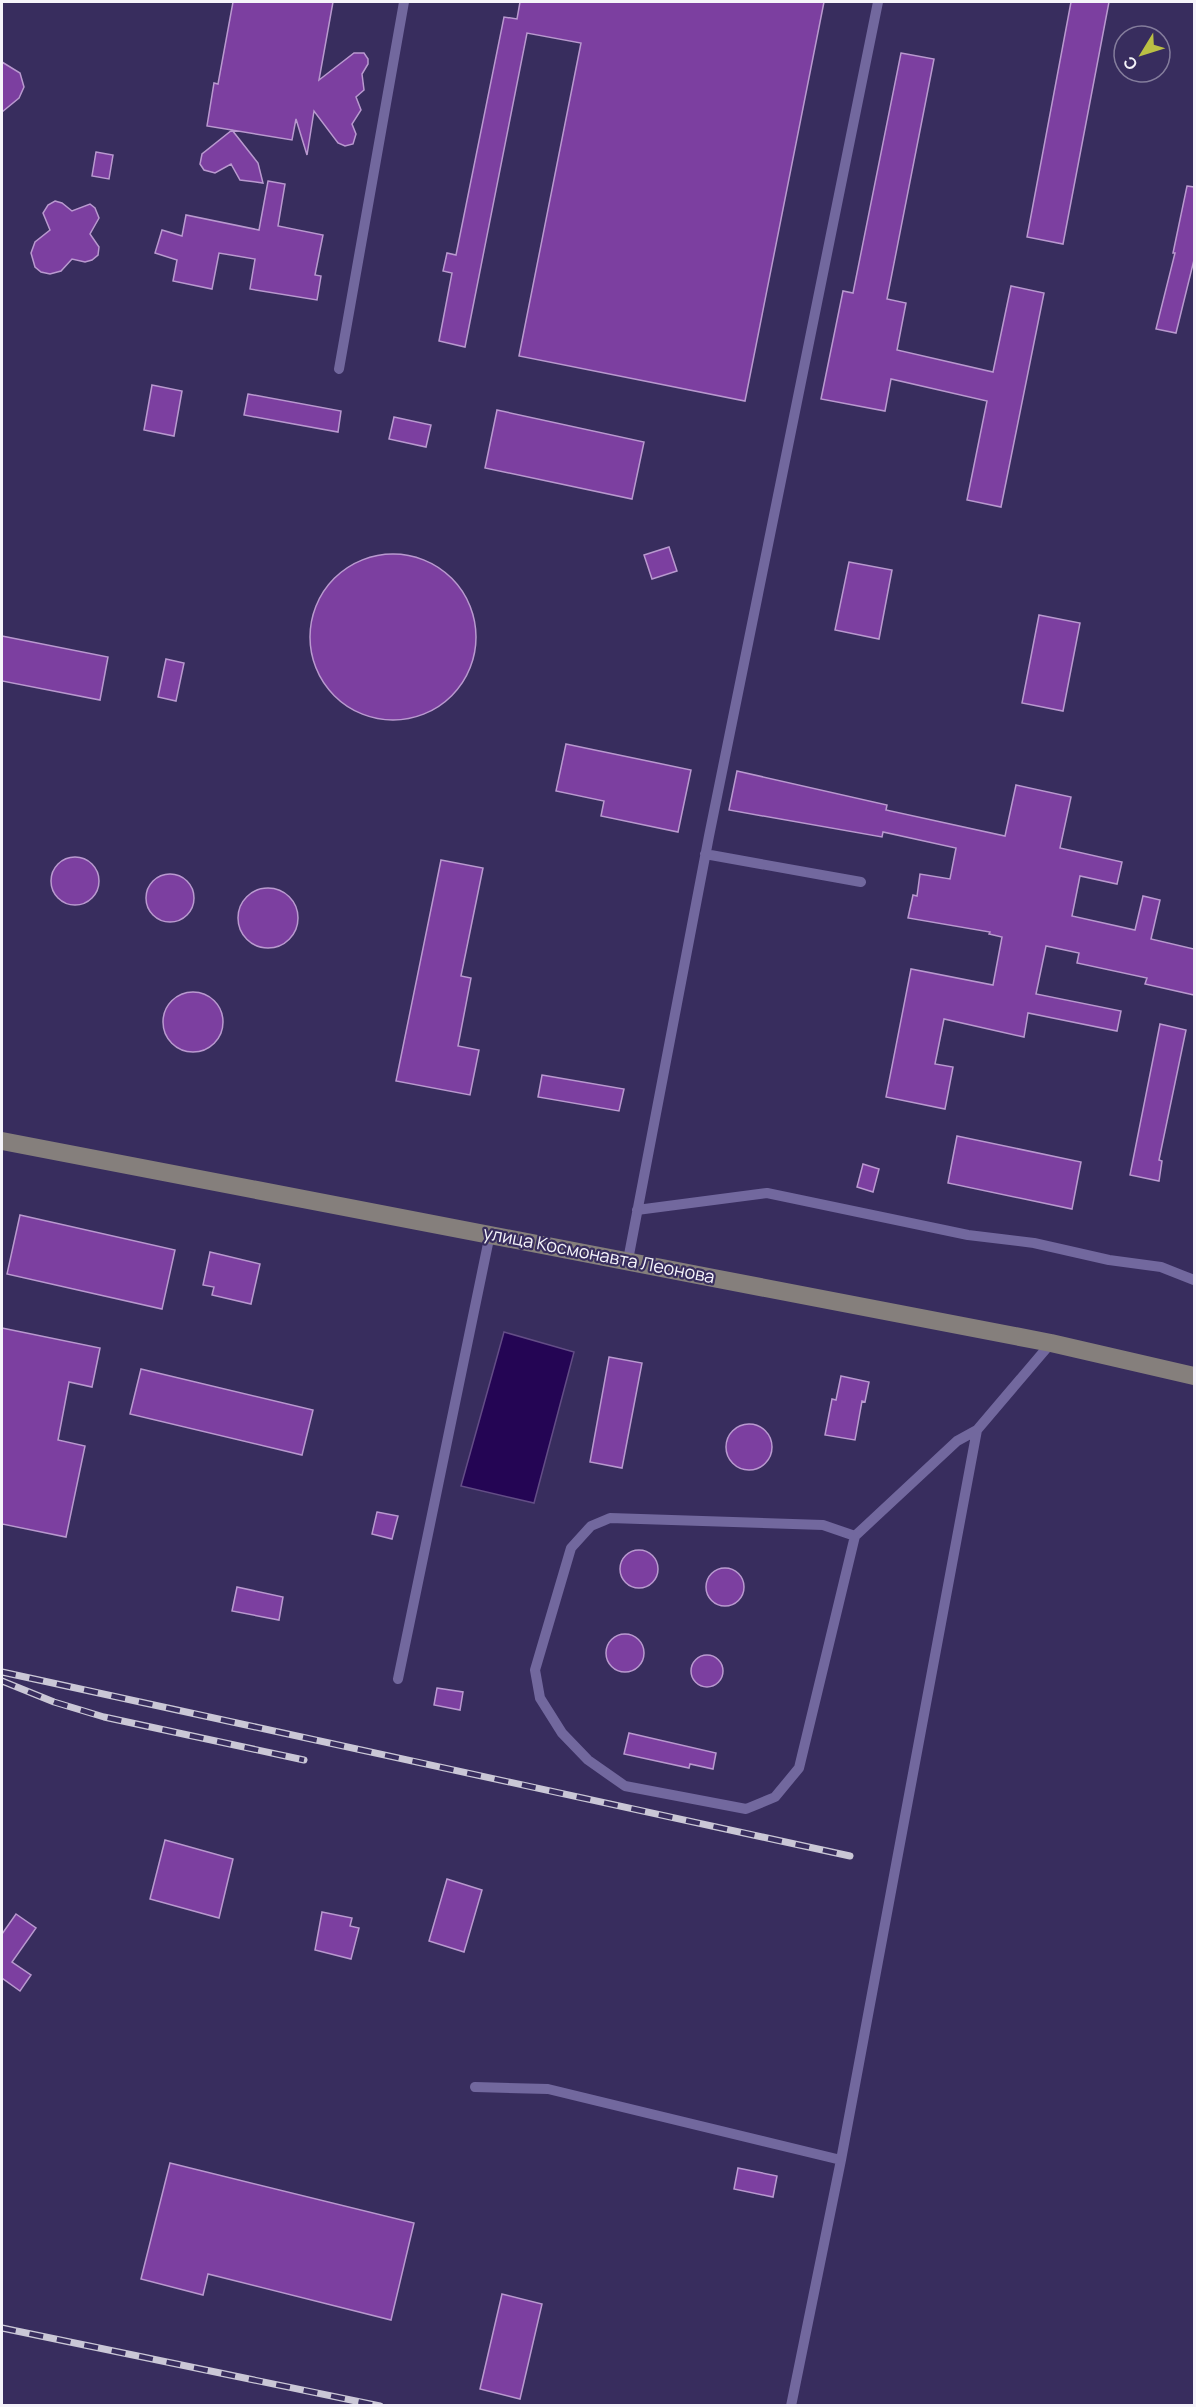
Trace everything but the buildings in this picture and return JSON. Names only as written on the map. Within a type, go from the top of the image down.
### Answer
[{"type":"street","name":"улица Космонавта Леонова","points":[[2,1142],[628,1260],[1051,1343],[1194,1376]]},
{"type":"lane","points":[[339,369],[404,2]]},
{"type":"lane","points":[[628,1260],[705,854],[878,2]]},
{"type":"lane","points":[[705,854],[861,882]]},
{"type":"lane","points":[[637,1210],[767,1193],[968,1235],[1034,1243],[1109,1260],[1161,1267],[1194,1280]]},
{"type":"lane","points":[[398,1679],[490,1234]]},
{"type":"lane","points":[[855,1536],[823,1525],[610,1518],[591,1526],[571,1548],[535,1670],[540,1698],[562,1733],[588,1760],[625,1786],[746,1809],[775,1797],[799,1768],[855,1536],[957,1441],[977,1430],[1051,1343]]},
{"type":"lane","points":[[791,2406],[842,2160],[977,1430]]},
{"type":"lane","points":[[475,2087],[548,2090],[842,2160]]},
{"type":"shaded area","points":[[504,1332],[574,1352],[534,1503],[461,1486]]},
{"type":"railway","points":[[2,1672],[850,1856]]},
{"type":"railway","points":[[2,1681],[54,1702],[104,1717],[304,1760]]},
{"type":"railway","points":[[2,2328],[380,2406]]}]
